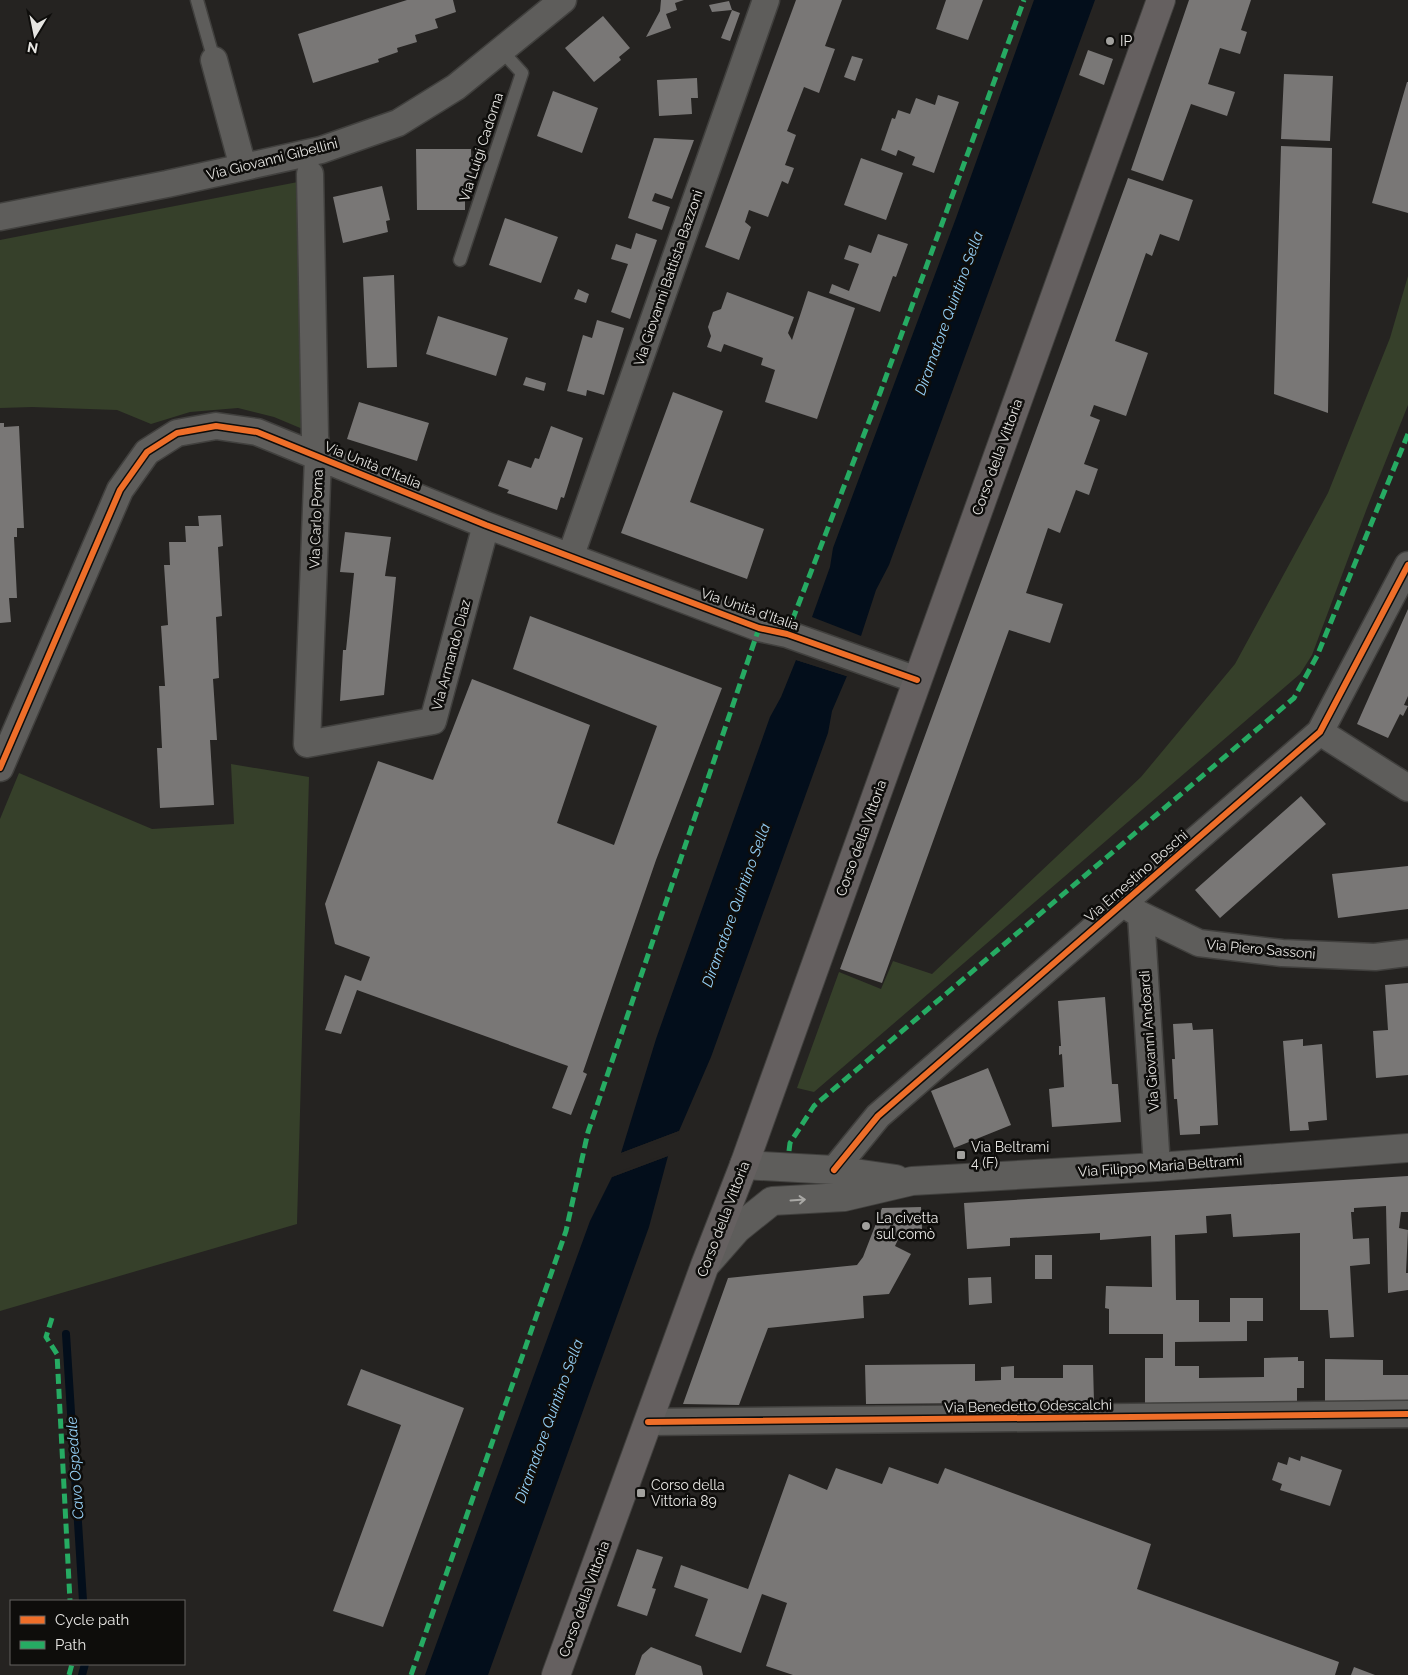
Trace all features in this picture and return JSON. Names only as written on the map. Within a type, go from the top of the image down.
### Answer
[{"type":"main road","name":"Corso della Vittoria","points":[[556,1675],[740,1174],[1161,0]]},
{"type":"street","name":"Via Giovanni Gibellini","points":[[0,217],[167,184],[321,150],[398,123],[456,87],[563,0]]},
{"type":"street","name":"Via Giovanni Battista Bazzoni","points":[[571,556],[766,0]]},
{"type":"street","points":[[214,60],[243,166]]},
{"type":"street","name":"Via Carlo Poma","points":[[307,744],[318,457],[315,437],[310,174]]},
{"type":"street","name":"Via Unità d'Italia","points":[[0,768],[120,490],[147,452],[177,433],[216,426],[257,432],[486,524],[760,628],[796,638],[917,680]]},
{"type":"street","name":"Via Armando Diaz","points":[[307,744],[433,720],[486,524]]},
{"type":"street","name":"Via Ernestino Boschi","points":[[834,1170],[878,1116],[1132,909],[1320,732],[1408,565]]},
{"type":"street","points":[[1320,732],[1408,788]]},
{"type":"street","name":"Via Piero Sassoni","points":[[1132,909],[1200,943],[1282,953],[1375,957],[1408,953]]},
{"type":"street","name":"Via Giovanni Andoardi","points":[[1132,909],[1157,1167]]},
{"type":"street","name":"Via Filippo Maria Beltrami","points":[[772,1202],[844,1197],[912,1181],[1157,1167],[1408,1148]]},
{"type":"street","name":"Via Filippo Maria Beltrami","points":[[740,1174],[834,1170],[912,1181]]},
{"type":"street","points":[[705,1265],[737,1229],[772,1202],[740,1174]]},
{"type":"street","name":"Via Benedetto Odescalchi","points":[[648,1422],[1408,1414]]},
{"type":"lane","points":[[197,0],[214,60]]},
{"type":"lane","name":"Via Luigi Cadorna","points":[[460,260],[522,73],[501,50]]},
{"type":"green space","points":[[303,181],[305,430],[274,417],[238,408],[190,412],[151,424],[117,410],[32,407],[0,408],[0,240]]},
{"type":"green space","points":[[1408,276],[1408,405],[1312,655],[1300,674],[814,1092],[797,1088],[839,972],[881,989],[893,961],[932,974],[1141,777],[1235,664],[1328,493],[1390,338]]},
{"type":"green space","points":[[231,764],[309,777],[297,1224],[0,1311],[0,819],[19,773],[152,829],[234,824]]},
{"type":"water","name":"Diramatore Quintino Sella","points":[[1034,0],[1095,0],[889,565],[876,590],[861,636],[812,617],[830,567],[833,548],[956,218]]},
{"type":"water","name":"Diramatore Quintino Sella","points":[[796,660],[847,676],[832,711],[828,733],[711,1057],[679,1131],[621,1153],[656,1039],[770,717],[781,697]]},
{"type":"water","name":"Diramatore Quintino Sella","points":[[668,1156],[649,1227],[488,1675],[425,1675],[590,1221],[612,1177]]},
{"type":"pier","points":[[796,657],[847,674],[849,677],[793,659]]},
{"type":"pier","points":[[679,1131],[678,1134],[621,1155],[621,1153]]},
{"type":"pier","points":[[669,1154],[668,1156],[612,1177],[613,1174]]},
{"type":"building","points":[[407,0],[453,0],[456,12],[435,19],[438,28],[415,35],[417,42],[397,48],[398,52],[378,59],[379,62],[313,83],[298,34]]},
{"type":"building","points":[[661,0],[684,0],[675,3],[677,10],[666,14],[671,28],[646,37],[660,11]]},
{"type":"building","points":[[796,0],[842,0],[825,46],[835,49],[819,93],[804,87],[787,131],[796,135],[785,165],[794,168],[788,184],[782,181],[768,217],[749,210],[745,222],[751,227],[739,260],[705,247]]},
{"type":"building","points":[[946,0],[983,0],[968,40],[936,29]]},
{"type":"building","points":[[1189,0],[1251,0],[1241,30],[1247,32],[1240,54],[1220,48],[1208,84],[1235,92],[1227,116],[1191,104],[1163,181],[1131,170]]},
{"type":"building","points":[[729,1],[732,10],[712,12],[709,5]]},
{"type":"building","points":[[732,10],[740,13],[730,41],[721,38]]},
{"type":"building","points":[[603,16],[630,48],[619,57],[621,60],[594,82],[565,48]]},
{"type":"building","points":[[1088,50],[1113,59],[1104,85],[1079,75]]},
{"type":"building","points":[[852,56],[863,59],[855,81],[844,77]]},
{"type":"building","points":[[1284,74],[1333,76],[1330,141],[1281,139]]},
{"type":"building","points":[[697,78],[698,98],[691,98],[692,114],[659,116],[657,80]]},
{"type":"building","points":[[1408,82],[1408,213],[1372,203]]},
{"type":"building","points":[[553,91],[598,108],[582,153],[537,136]]},
{"type":"building","points":[[938,95],[959,102],[934,173],[912,165],[915,157],[898,150],[896,156],[881,150],[892,118],[895,119],[898,110],[910,114],[916,98],[935,105]]},
{"type":"building","points":[[654,138],[694,140],[672,199],[655,193],[652,201],[670,207],[662,230],[628,218]]},
{"type":"building","points":[[1281,146],[1332,148],[1328,413],[1274,394]]},
{"type":"building","points":[[416,149],[471,149],[472,189],[465,189],[465,210],[417,210]]},
{"type":"building","points":[[861,158],[903,173],[886,220],[844,205]]},
{"type":"building","points":[[1128,178],[1193,200],[1179,241],[1160,234],[1152,256],[1146,253],[1115,341],[1148,353],[1126,416],[1094,405],[1090,416],[1100,420],[1084,464],[1098,469],[1089,495],[1076,490],[1060,533],[1048,528],[1026,593],[1063,604],[1050,643],[1009,630],[882,983],[840,969]]},
{"type":"building","points":[[382,186],[390,220],[386,221],[388,232],[343,243],[333,197]]},
{"type":"building","points":[[505,218],[558,237],[541,283],[489,265]]},
{"type":"building","points":[[636,233],[657,240],[630,319],[611,312],[628,264],[611,259],[616,244],[631,249]]},
{"type":"building","points":[[878,234],[908,244],[896,277],[893,276],[880,312],[829,293],[832,284],[849,291],[859,264],[844,259],[849,245],[871,253]]},
{"type":"building","points":[[394,275],[397,367],[367,368],[363,277]]},
{"type":"building","points":[[578,289],[589,294],[586,303],[574,299]]},
{"type":"building","points":[[808,291],[855,308],[817,419],[765,402],[775,370],[761,365],[763,358],[724,344],[721,352],[707,347],[711,336],[708,327],[713,312],[721,309],[727,292],[794,317],[788,333],[792,340]]},
{"type":"building","points":[[438,316],[508,338],[496,376],[426,354]]},
{"type":"building","points":[[597,320],[624,328],[604,395],[587,390],[586,396],[567,391],[583,335],[592,338]]},
{"type":"building","points":[[526,377],[546,383],[544,391],[523,385]]},
{"type":"building","points":[[673,392],[723,411],[690,502],[764,529],[747,579],[621,533]]},
{"type":"building","points":[[359,402],[429,423],[417,461],[347,439]]},
{"type":"building","points":[[0,423],[4,423],[4,427],[19,426],[24,528],[17,528],[17,537],[14,537],[17,598],[9,598],[11,622],[0,623]]},
{"type":"building","points":[[551,426],[583,438],[564,498],[561,497],[557,510],[507,493],[509,490],[498,486],[508,460],[531,468],[535,458],[539,459]]},
{"type":"building","points":[[221,515],[223,546],[218,547],[222,616],[216,617],[219,678],[213,679],[217,740],[210,740],[214,805],[160,808],[157,748],[162,748],[159,686],[165,686],[161,626],[168,625],[164,565],[170,565],[169,542],[186,542],[185,526],[199,526],[198,516]]},
{"type":"building","points":[[345,532],[391,537],[385,576],[396,577],[384,695],[340,701],[343,650],[346,650],[354,573],[340,572]]},
{"type":"building","points":[[1408,609],[1408,696],[1404,705],[1408,706],[1403,716],[1400,714],[1388,738],[1357,724]]},
{"type":"building","points":[[530,616],[722,688],[656,860],[583,1072],[587,1074],[571,1115],[552,1108],[568,1066],[357,990],[341,1034],[325,1030],[345,975],[361,981],[370,957],[335,944],[325,904],[378,761],[433,780],[472,679],[590,725],[557,823],[614,845],[657,726],[513,669]]},
{"type":"building","points":[[1301,796],[1326,824],[1220,918],[1195,890]]},
{"type":"building","points":[[1408,866],[1408,909],[1338,918],[1332,874]]},
{"type":"building","points":[[1408,983],[1408,1075],[1376,1078],[1373,1031],[1388,1030],[1385,985]]},
{"type":"building","points":[[1105,997],[1112,1084],[1118,1084],[1121,1122],[1052,1127],[1049,1089],[1064,1087],[1062,1054],[1059,1055],[1059,1046],[1061,1046],[1058,1001]]},
{"type":"building","points":[[1192,1023],[1193,1030],[1213,1029],[1218,1125],[1200,1126],[1200,1134],[1180,1135],[1177,1099],[1174,1099],[1172,1059],[1175,1059],[1173,1024]]},
{"type":"building","points":[[1303,1039],[1303,1046],[1322,1044],[1327,1120],[1308,1122],[1309,1130],[1290,1131],[1283,1041]]},
{"type":"building","points":[[988,1068],[1011,1125],[954,1148],[931,1091]]},
{"type":"building","points":[[1408,1176],[1408,1212],[1401,1212],[1399,1228],[1408,1230],[1406,1273],[1408,1273],[1408,1290],[1388,1293],[1386,1206],[1354,1208],[1354,1212],[1351,1212],[1353,1239],[1369,1238],[1370,1264],[1350,1266],[1354,1337],[1330,1338],[1328,1310],[1300,1310],[1300,1233],[1233,1237],[1231,1214],[1206,1216],[1207,1233],[1175,1235],[1176,1300],[1199,1300],[1199,1322],[1230,1322],[1230,1298],[1263,1298],[1263,1321],[1247,1321],[1247,1341],[1175,1342],[1175,1366],[1199,1366],[1199,1378],[1264,1377],[1264,1358],[1298,1357],[1298,1361],[1304,1361],[1304,1388],[1297,1388],[1297,1402],[1145,1403],[1145,1358],[1163,1358],[1163,1334],[1109,1334],[1109,1309],[1105,1308],[1106,1286],[1152,1287],[1151,1236],[1100,1240],[1100,1233],[1010,1238],[1010,1246],[967,1249],[964,1203]]},
{"type":"building","points":[[921,1207],[922,1229],[902,1231],[895,1246],[911,1254],[889,1294],[863,1296],[864,1318],[768,1328],[739,1405],[683,1404],[728,1278],[857,1265],[863,1257],[882,1208]]},
{"type":"building","points":[[1035,1255],[1052,1255],[1052,1279],[1035,1279]]},
{"type":"building","points":[[991,1277],[992,1303],[969,1305],[968,1278]]},
{"type":"building","points":[[1325,1359],[1383,1360],[1383,1375],[1408,1375],[1408,1402],[1325,1403]]},
{"type":"building","points":[[975,1364],[975,1381],[1001,1380],[1001,1367],[1014,1366],[1014,1378],[1063,1378],[1063,1365],[1093,1365],[1094,1402],[866,1404],[865,1365]]},
{"type":"building","points":[[361,1369],[464,1408],[383,1627],[333,1611],[401,1425],[347,1405]]},
{"type":"building","points":[[1301,1456],[1342,1470],[1330,1506],[1280,1490],[1282,1484],[1272,1480],[1278,1462],[1287,1465],[1289,1457],[1300,1461]]},
{"type":"building","points":[[889,1467],[938,1484],[945,1468],[1151,1544],[1137,1589],[1339,1662],[1335,1675],[793,1675],[766,1666],[787,1603],[762,1594],[741,1653],[695,1636],[708,1599],[674,1587],[681,1565],[748,1589],[789,1474],[827,1490],[836,1468],[882,1484]]},
{"type":"building","points":[[637,1549],[663,1557],[652,1588],[656,1589],[647,1616],[617,1606]]},
{"type":"building","points":[[651,1647],[701,1666],[703,1675],[635,1675],[642,1655]]},
{"type":"building","points":[[1354,1667],[1375,1675],[1351,1675]]},
{"type":"waterway","name":"Cavo Ospedale","points":[[66,1334],[83,1600]]},
{"type":"waterway","name":"Cavo Ospedale","points":[[82,1675],[85,1665]]},
{"type":"marked path","points":[[787,634],[880,393],[1024,0]]},
{"type":"marked path","points":[[789,1151],[790,1143],[814,1106],[1294,698],[1317,656],[1408,434]]},
{"type":"marked path","points":[[411,1675],[566,1231],[588,1132],[759,628]]},
{"type":"marked path","points":[[52,1318],[46,1337],[57,1354],[70,1600]]},
{"type":"marked path","points":[[69,1675],[72,1665]]},
{"type":"cycle path","points":[[0,768],[120,490],[147,452],[177,433],[216,426],[257,432],[486,525],[759,628],[787,634],[917,680]]},
{"type":"cycle path","points":[[834,1170],[878,1116],[1320,732],[1408,565]]},
{"type":"cycle path","points":[[648,1422],[1408,1414]]},
{"type":"place","name":"IP","points":[[1110,41]]},
{"type":"place","name":"Via Beltrami 4 (F)","points":[[961,1155]]},
{"type":"place","name":"La civetta sul comò","points":[[866,1226]]},
{"type":"place","name":"Corso della Vittoria 89","points":[[641,1493]]}]
